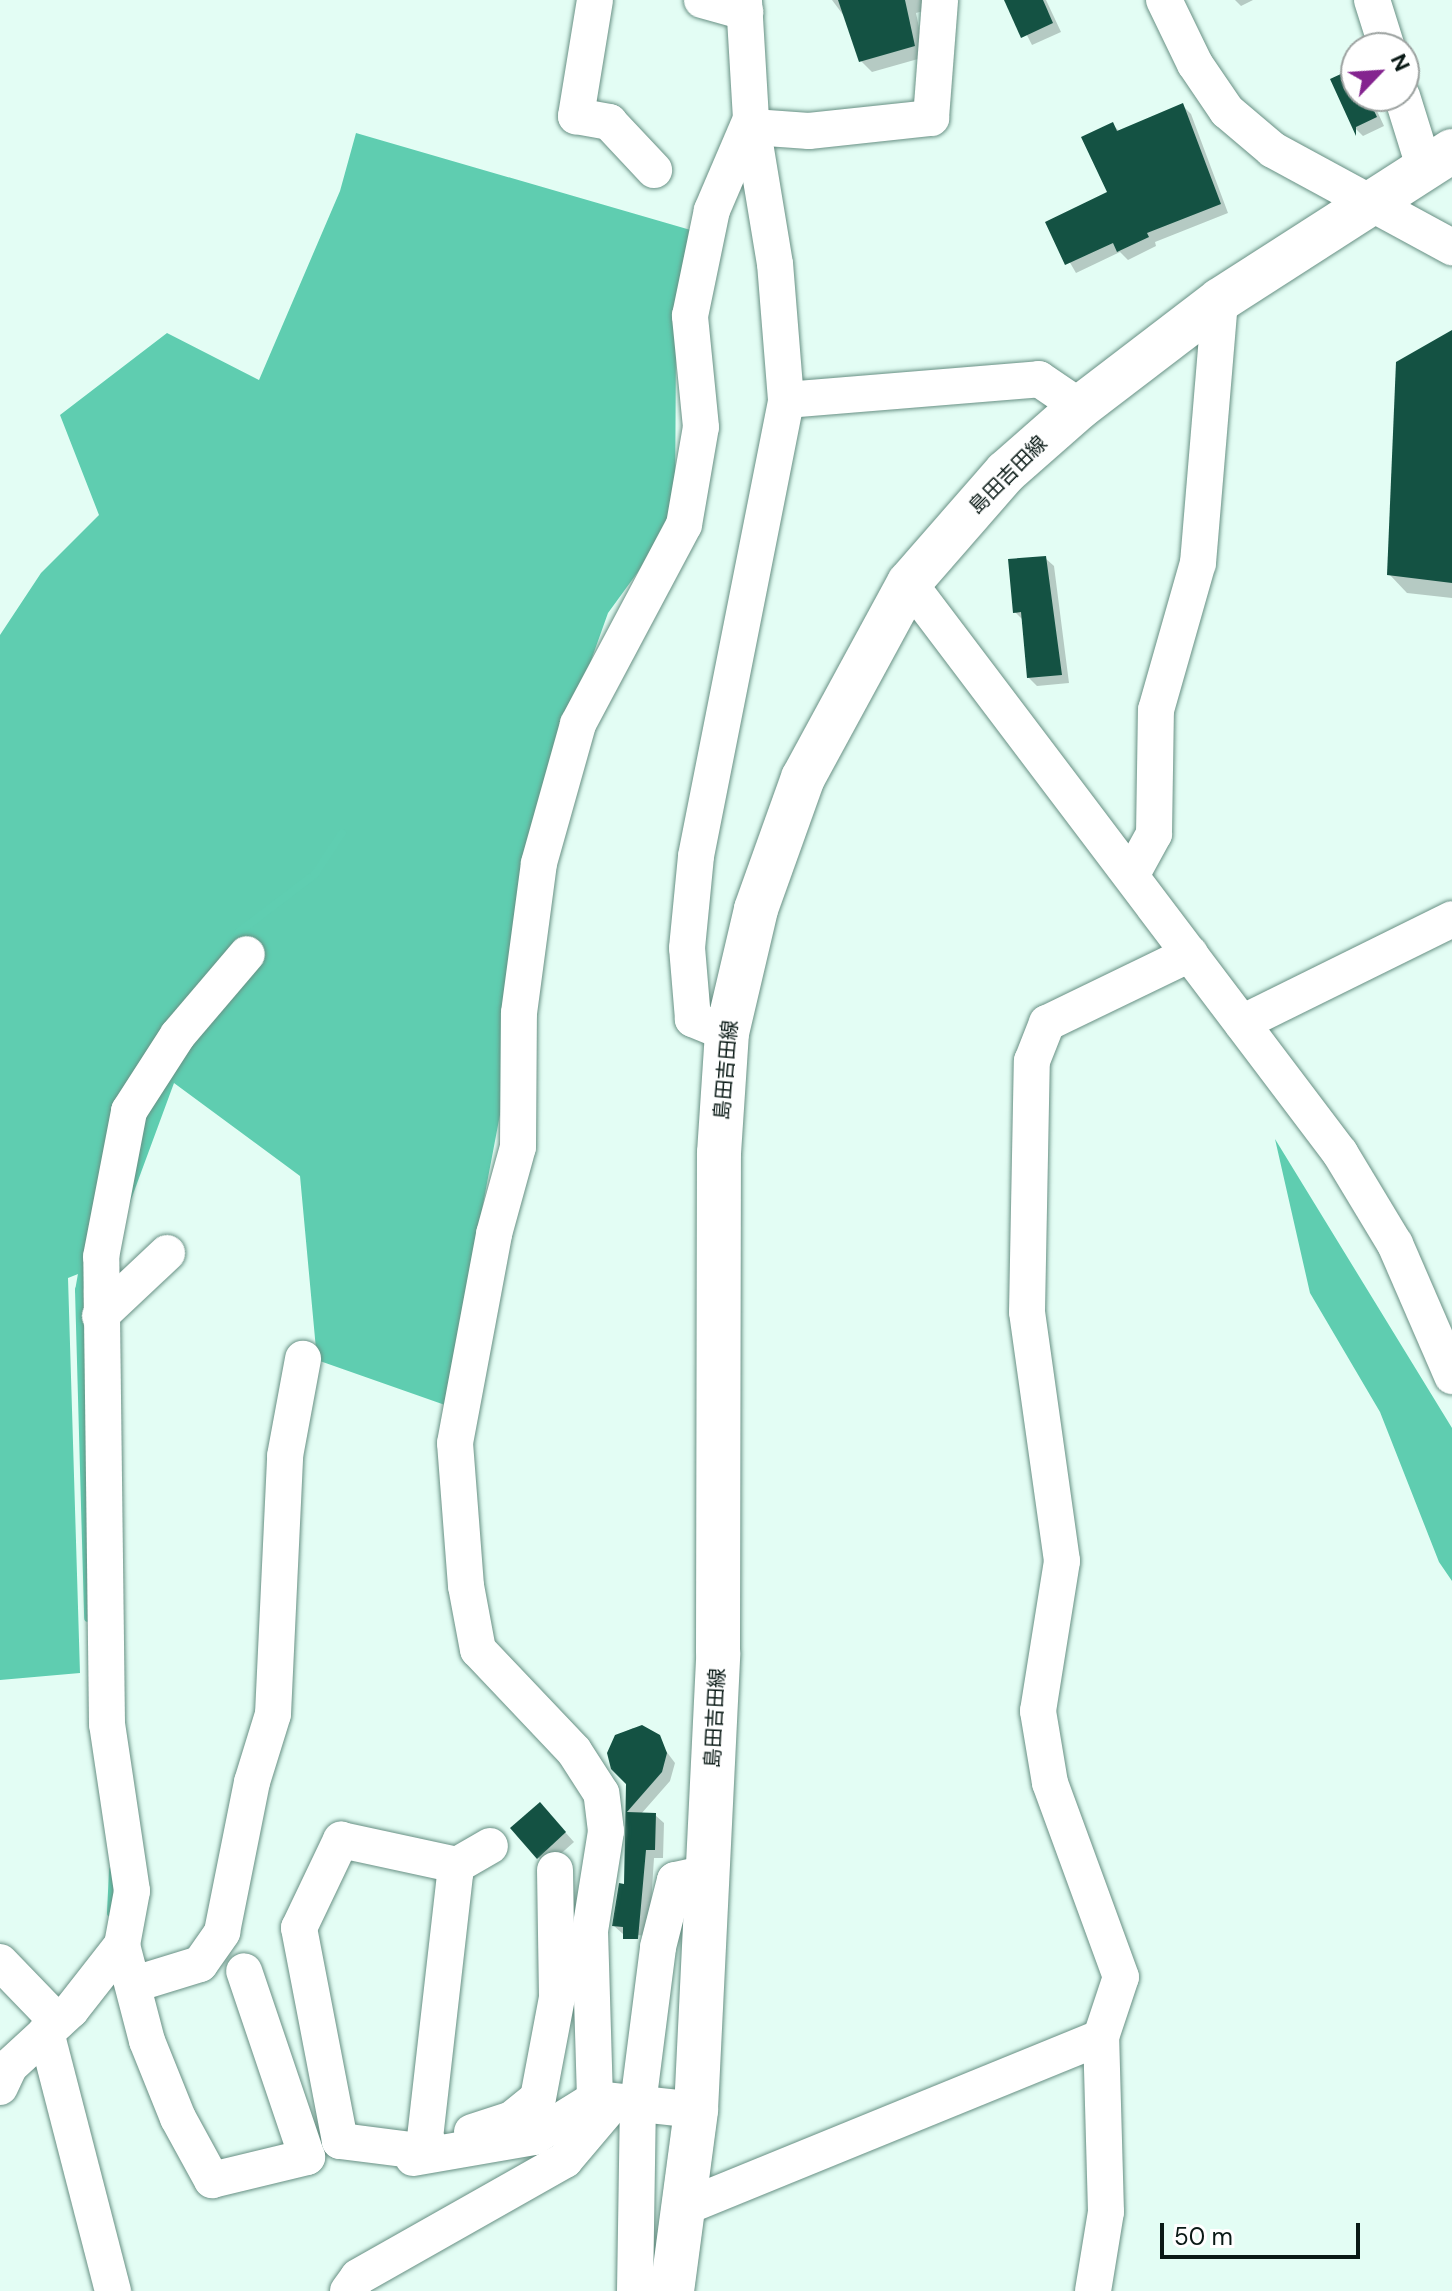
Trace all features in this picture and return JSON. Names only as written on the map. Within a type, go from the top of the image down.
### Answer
[{"type":"main road","name":"島田吉田線","points":[[672,2291],[685,2207],[646,2105],[707,1873],[718,1653],[715,1349],[727,1033],[756,909],[803,778],[909,583],[1006,472],[1080,407],[1220,300],[1372,206],[1438,160]]},
{"type":"street","points":[[595,0],[576,116],[609,122],[654,170]]},
{"type":"street","points":[[702,0],[744,6],[752,123],[775,264],[786,400],[696,856],[687,948],[693,1019],[727,1033]]},
{"type":"street","points":[[752,123],[809,131],[931,118],[940,0]]},
{"type":"street","points":[[1164,0],[1195,64],[1227,111],[1273,150],[1452,247]]},
{"type":"street","points":[[1372,0],[1382,32]]},
{"type":"street","points":[[1411,112],[1438,160]]},
{"type":"street","points":[[646,2105],[590,1931],[606,1831],[601,1793],[574,1751],[478,1650],[466,1586],[455,1443],[494,1234],[518,1147],[519,1013],[539,863],[578,724],[684,525],[701,427],[690,316],[712,210],[752,123]]},
{"type":"street","points":[[1132,874],[1154,834],[1156,710],[1198,563],[1220,300]]},
{"type":"street","points":[[786,400],[1039,379],[1080,407]]},
{"type":"street","points":[[909,583],[1340,1153],[1395,1244],[1452,1376]]},
{"type":"street","points":[[1242,1023],[1452,919]]},
{"type":"street","points":[[247,954],[178,1035],[129,1111],[101,1257],[107,1724],[132,1891],[122,1945],[135,1984],[147,2041],[178,2118],[212,2180],[307,2157],[432,2155],[534,2137],[646,2105]]},
{"type":"street","points":[[1093,2291],[1106,2212],[1101,2037],[1121,1977],[1050,1783],[1038,1711],[1062,1561],[1027,1312],[1032,1061],[1047,1023],[1190,954]]},
{"type":"street","points":[[100,1316],[167,1253]]},
{"type":"street","points":[[135,1984],[200,1964],[222,1932],[252,1782],[273,1714],[285,1456],[303,1359]]},
{"type":"street","points":[[490,1846],[457,1865],[341,1840],[299,1928],[340,2141],[432,2155],[450,2140],[512,2119],[538,2098],[557,1997],[555,1870]]},
{"type":"street","points":[[432,2155],[425,2138],[457,1865]]},
{"type":"street","points":[[635,2291],[658,1947],[675,1880],[707,1873]]},
{"type":"street","points":[[0,2087],[10,2066],[49,2018],[122,1945]]},
{"type":"street","points":[[0,1962],[49,2018],[113,2291]]},
{"type":"street","points":[[244,1971],[307,2157]]},
{"type":"street","points":[[685,2207],[1101,2037]]},
{"type":"street","points":[[348,2291],[358,2277],[565,2160],[646,2105]]},
{"type":"green space","points":[[356,133],[694,231],[676,335],[675,521],[608,613],[530,831],[502,1104],[445,1405],[317,1360],[300,1176],[174,1083],[108,1262],[68,1278],[80,1673],[0,1680],[0,635],[41,573],[99,515],[60,415],[167,333],[259,380],[340,191]]},
{"type":"green space","points":[[1275,1139],[1452,1428],[1452,1581],[1439,1562],[1380,1412],[1310,1293]]},
{"type":"building","points":[[838,0],[905,0],[915,46],[859,62]]},
{"type":"building","points":[[1004,0],[1043,0],[1053,23],[1021,38]]},
{"type":"building","points":[[1340,74],[1340,101],[1330,79]]},
{"type":"building","points":[[1183,103],[1221,204],[1147,233],[1149,237],[1117,252],[1113,243],[1065,265],[1045,222],[1107,192],[1081,137],[1113,122],[1117,131]]},
{"type":"building","points":[[1345,112],[1375,112],[1377,117],[1356,127],[1356,136]]},
{"type":"building","points":[[1452,330],[1452,583],[1387,575],[1396,362]]},
{"type":"building","points":[[1046,556],[1062,675],[1027,678],[1021,612],[1013,613],[1008,559]]},
{"type":"building","points":[[642,1725],[660,1735],[667,1753],[662,1772],[627,1812],[656,1813],[655,1850],[646,1850],[638,1939],[623,1939],[623,1927],[612,1926],[619,1883],[624,1884],[626,1784],[611,1769],[607,1753],[615,1735]]},
{"type":"building","points":[[540,1802],[566,1832],[537,1859],[510,1828]]},
{"type":"waterway","points":[[133,1074],[145,1047],[239,932],[315,874],[342,833]]},
{"type":"waterway","points":[[85,1257],[79,1290],[88,1618]]},
{"type":"waterway","points":[[111,1913],[113,1870]]}]
